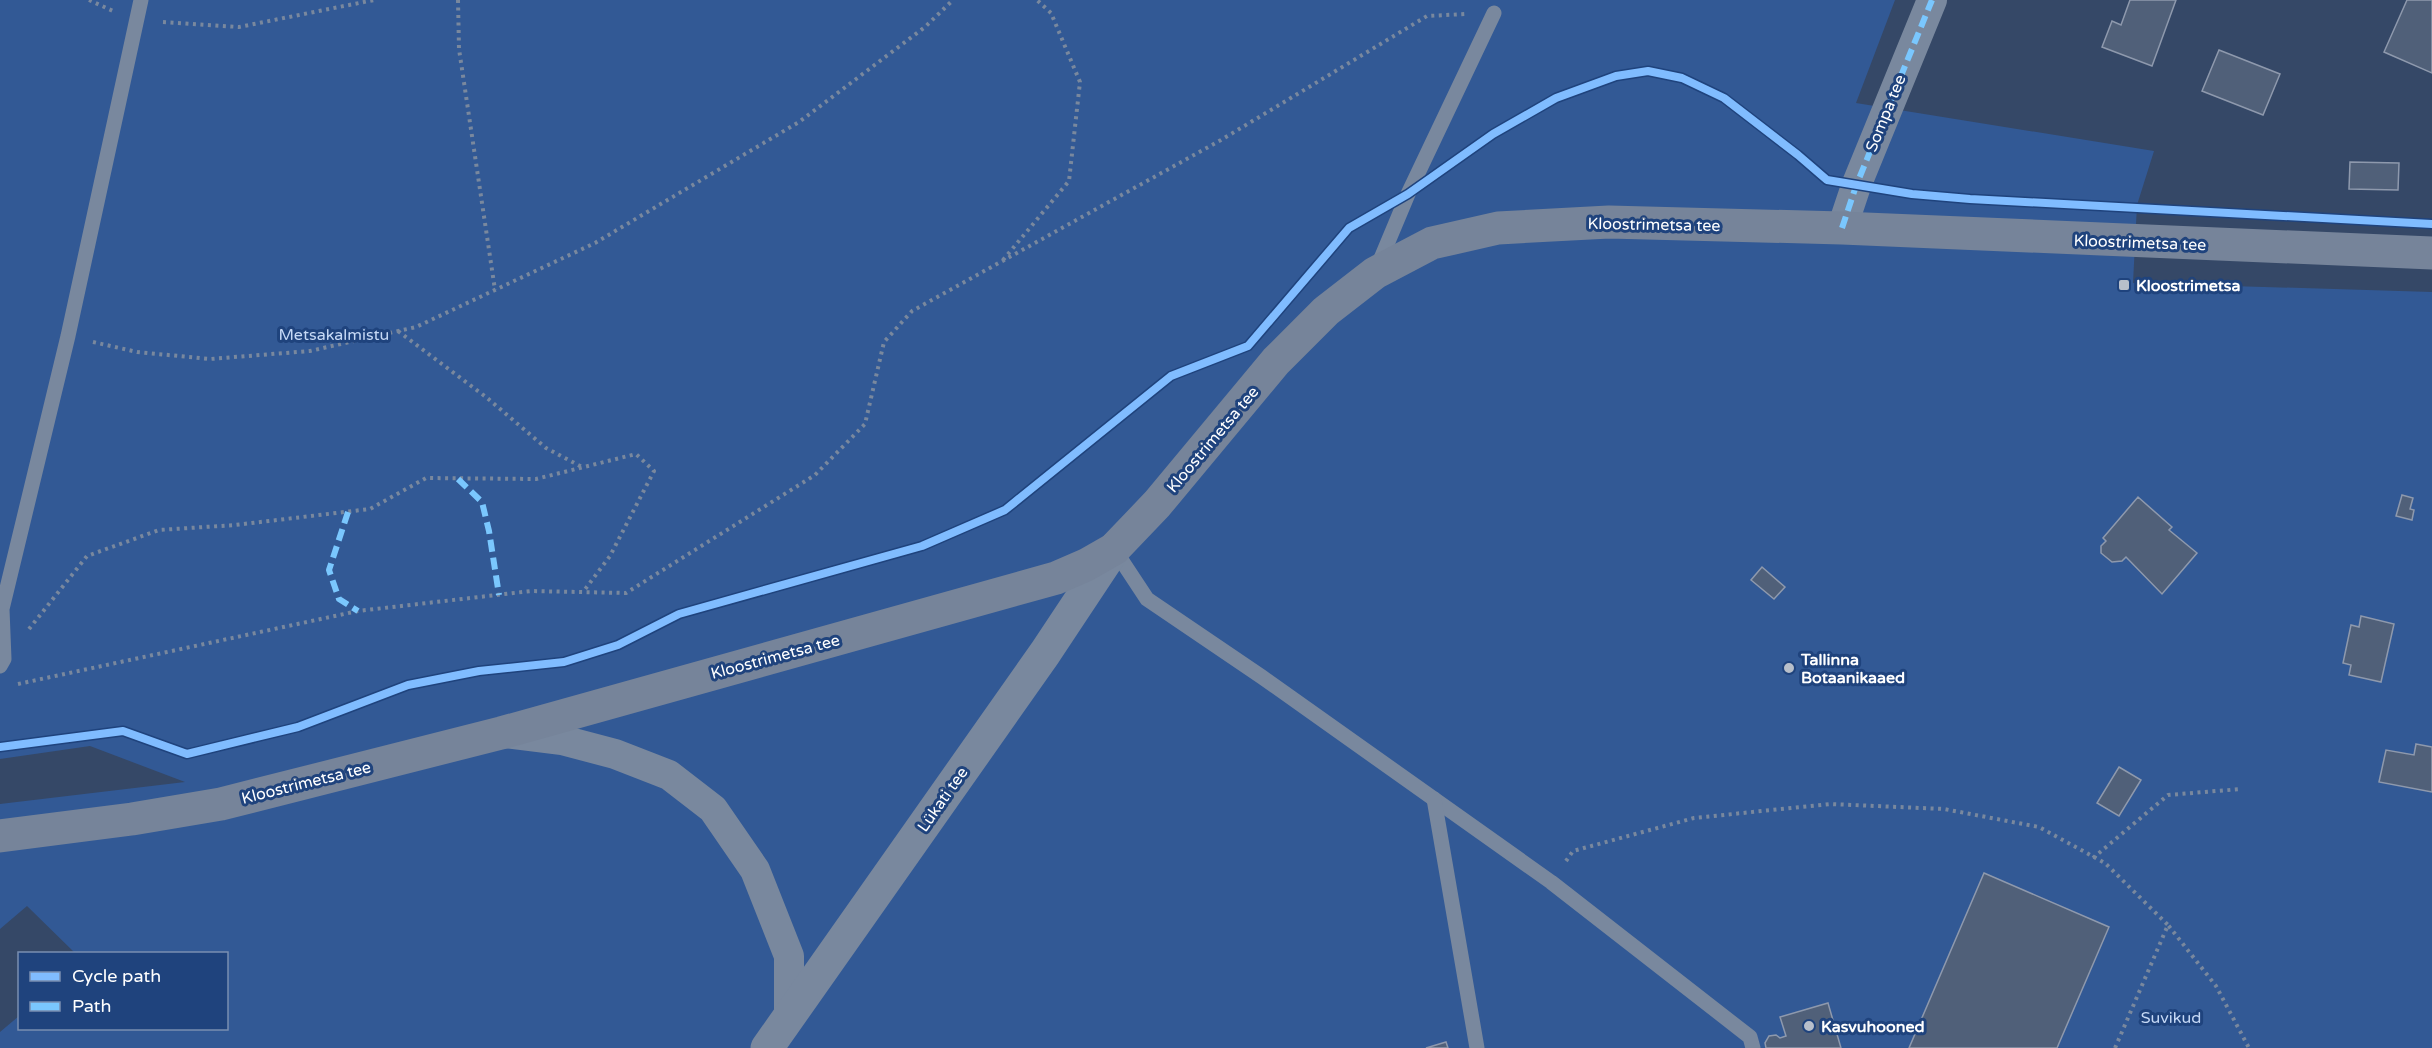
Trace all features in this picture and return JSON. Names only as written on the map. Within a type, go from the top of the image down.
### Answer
[{"type":"main road","name":"Kloostrimetsa tee","points":[[0,836],[132,819],[221,804],[501,733],[633,694],[1056,578],[1114,549],[1157,504],[1276,360],[1326,311],[1374,273],[1432,243],[1498,228],[1609,222],[1842,228],[2432,253]]},
{"type":"street","name":"Sompa tee","points":[[1842,228],[1856,186],[1932,0]]},
{"type":"street","name":"Lükati tee","points":[[767,1048],[1045,653],[1114,549]]},
{"type":"street","points":[[501,733],[562,740],[615,754],[669,775],[713,809],[755,870],[789,956],[789,1017]]},
{"type":"lane","points":[[2,663],[2,609],[68,336],[141,0]]},
{"type":"lane","points":[[1374,273],[1408,194],[1494,13]]},
{"type":"lane","points":[[1114,549],[1147,598],[1551,882],[1750,1037],[1753,1048]]},
{"type":"lane","points":[[1434,799],[1477,1048]]},
{"type":"path","points":[[137,20],[239,27],[374,0]]},
{"type":"path","points":[[458,0],[459,48],[495,290]]},
{"type":"path","points":[[68,336],[136,352],[210,359],[310,351],[416,327],[595,243],[799,122],[925,27],[953,0]]},
{"type":"path","points":[[1001,262],[1069,181],[1080,82],[1051,13],[1037,0]]},
{"type":"path","points":[[11,686],[358,611],[531,591],[626,593],[815,475],[865,424],[884,342],[912,311],[1221,140],[1427,16],[1494,13]]},
{"type":"path","points":[[398,330],[486,397],[546,448],[582,467]]},
{"type":"path","points":[[2,663],[87,556],[159,530],[235,525],[370,509],[426,478],[536,479],[636,454],[654,471],[610,556],[583,592]]},
{"type":"path","points":[[2093,858],[2168,795],[2241,789]]},
{"type":"path","points":[[1551,882],[1573,851],[1695,818],[1830,804],[1944,809],[2039,827],[2104,863],[2168,925],[2216,986],[2248,1048]]},
{"type":"path","points":[[2115,1048],[2168,925]]},
{"type":"green space","points":[[0,0],[1895,0],[1856,103],[2154,151],[2137,205],[2133,283],[2432,292],[2432,1048],[0,1048],[0,1032],[18,1017],[18,1030],[228,1030],[228,952],[74,952],[27,906],[0,929],[0,804],[185,782],[90,746],[0,759]]},
{"type":"building","points":[[2130,0],[2176,0],[2152,66],[2102,47],[2112,21],[2121,25]]},
{"type":"building","points":[[2407,0],[2432,0],[2432,73],[2384,52]]},
{"type":"building","points":[[2219,50],[2280,74],[2263,115],[2202,91]]},
{"type":"building","points":[[2350,162],[2399,163],[2398,190],[2349,189]]},
{"type":"building","points":[[2402,495],[2413,498],[2410,509],[2414,510],[2412,520],[2396,516]]},
{"type":"building","points":[[2138,497],[2172,527],[2169,530],[2197,553],[2162,594],[2126,557],[2122,561],[2112,562],[2101,553],[2101,546],[2106,541],[2103,538]]},
{"type":"building","points":[[1762,567],[1785,587],[1774,599],[1751,580]]},
{"type":"building","points":[[2361,616],[2394,624],[2381,682],[2349,675],[2351,665],[2343,663],[2351,625],[2359,627]]},
{"type":"building","points":[[2416,744],[2432,747],[2432,792],[2379,782],[2386,750],[2414,755]]},
{"type":"building","points":[[2119,767],[2141,780],[2119,816],[2097,803]]},
{"type":"building","points":[[1984,873],[2109,927],[2057,1048],[1909,1048]]},
{"type":"building","name":"Kasvuhooned","points":[[1828,1003],[1841,1048],[1766,1048],[1765,1043],[1769,1036],[1776,1035],[1780,1038],[1786,1036],[1780,1017]]},
{"type":"building","points":[[1446,1042],[1448,1048],[1426,1048]]},
{"type":"marked path","points":[[1842,228],[1856,186],[1932,0]]},
{"type":"marked path","points":[[458,479],[482,502],[499,595]]},
{"type":"marked path","points":[[348,512],[329,570],[339,599],[358,611]]},
{"type":"cycle path","points":[[0,747],[123,731],[187,754],[298,727],[408,685],[479,671],[564,662],[618,645],[679,614],[922,546],[1005,510],[1171,376],[1248,346],[1349,228],[1408,194],[1493,134],[1556,98],[1616,76],[1648,71],[1682,78],[1724,98],[1827,180],[1912,194],[1970,199],[2432,224]]},
{"type":"place","name":"Kloostrimetsa","points":[[2124,285]]},
{"type":"place","name":"Tallinna Botaanikaaed","points":[[1789,668]]},
{"type":"place","name":"Kasvuhooned","points":[[1809,1026]]},
{"type":"park label","name":"Metsakalmistu","points":[[334,334]]},
{"type":"park label","name":"Suvikud","points":[[2171,1017]]}]
